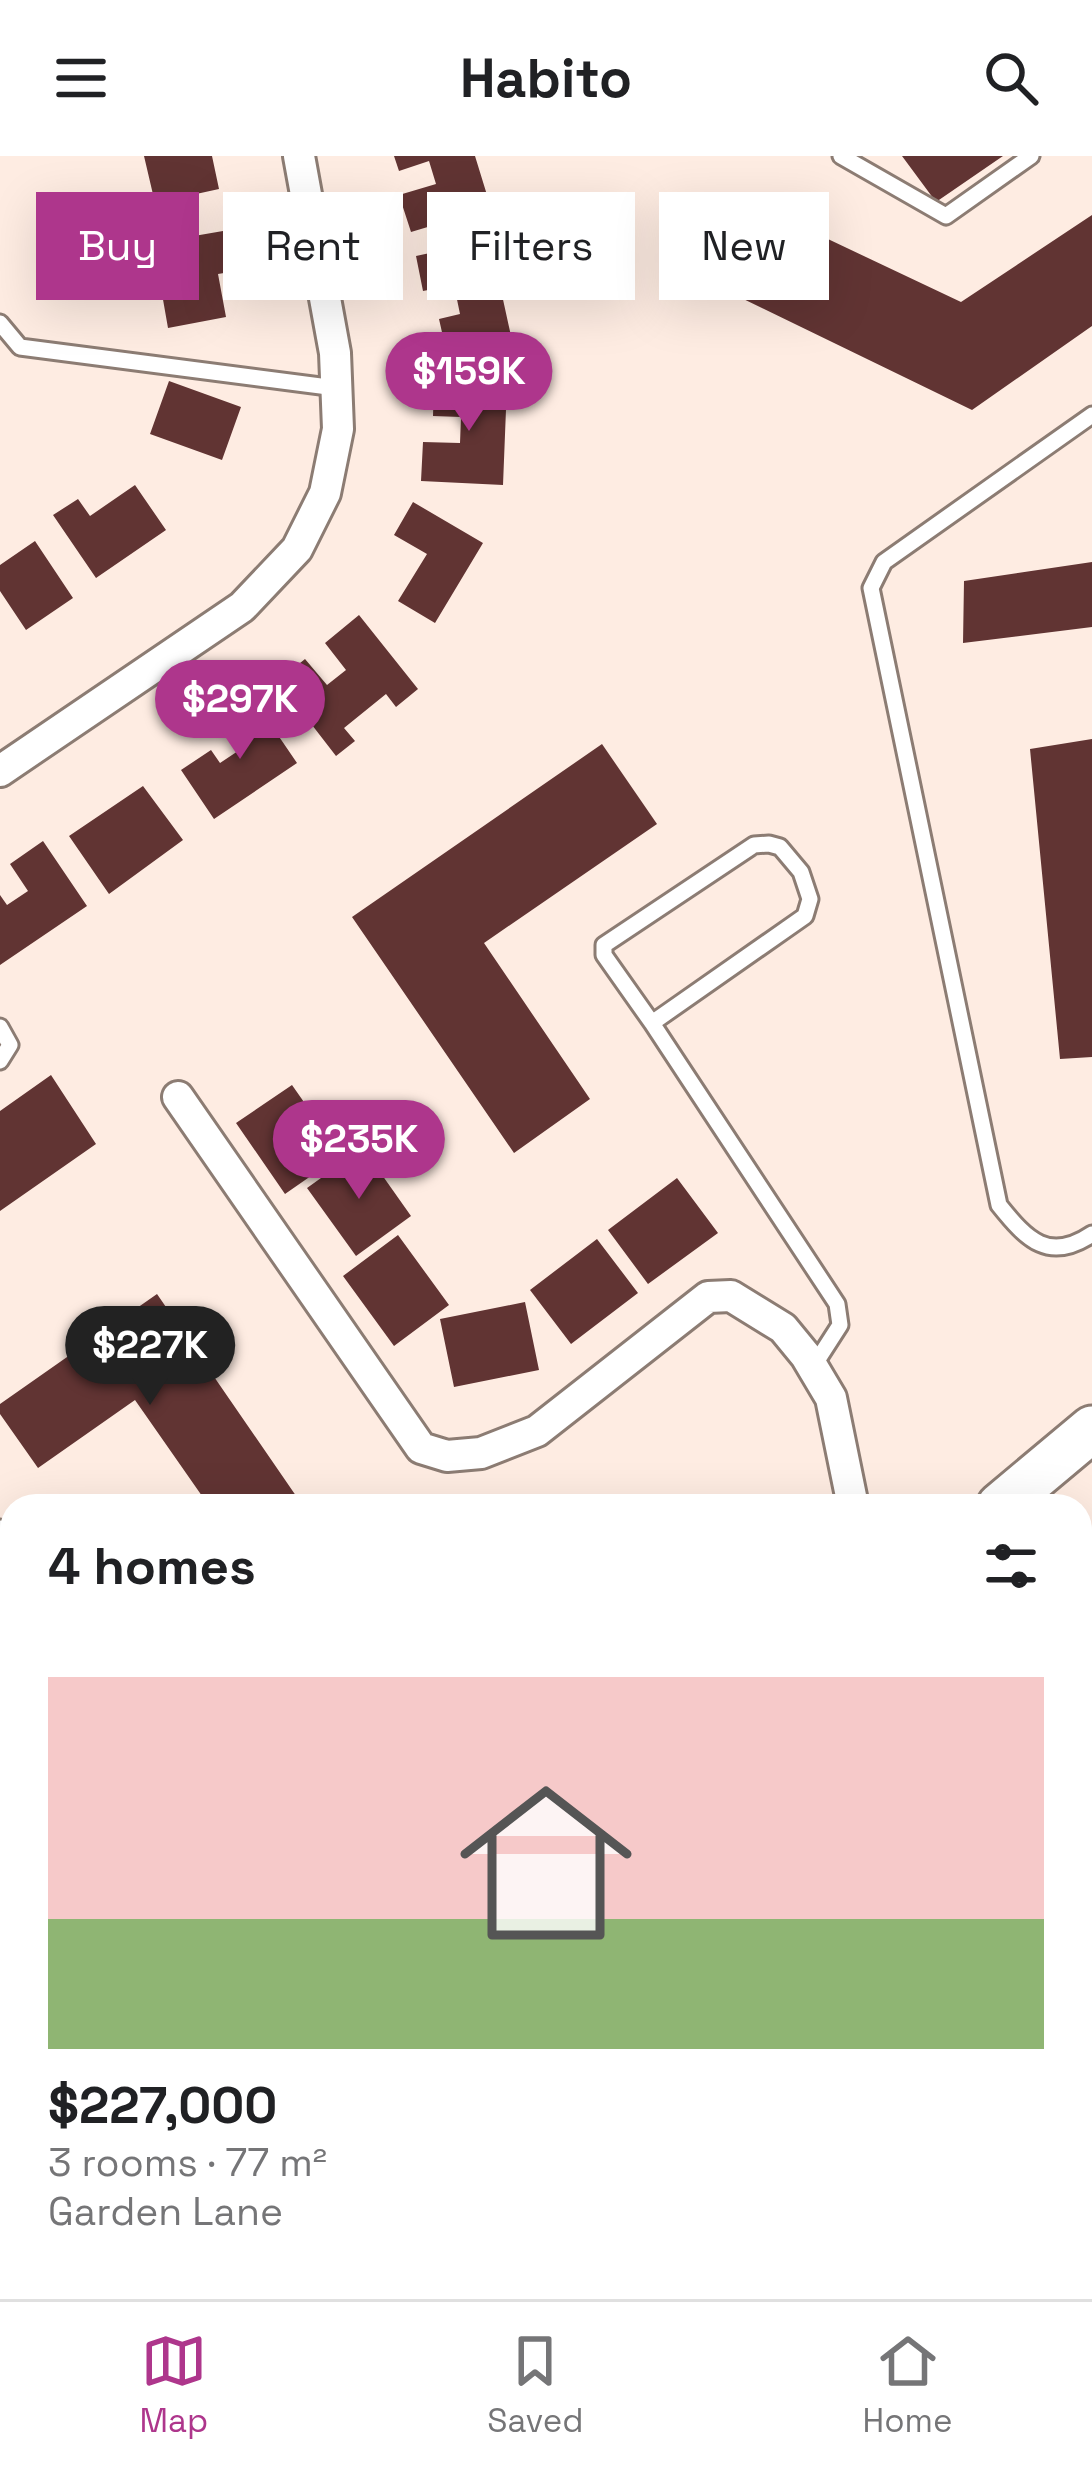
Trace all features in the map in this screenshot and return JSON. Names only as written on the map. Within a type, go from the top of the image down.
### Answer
[{"type":"main road","points":[[1014,1494],[1092,1429]]},
{"type":"street","points":[[0,771],[242,607],[297,549],[325,493],[338,429],[334,353],[299,156]]},
{"type":"street","points":[[178,1097],[421,1448],[447,1456],[481,1453],[537,1431],[708,1297],[731,1296],[783,1328],[813,1367],[831,1398],[849,1494]]},
{"type":"lane","points":[[841,156],[946,216],[1031,156]]},
{"type":"lane","points":[[0,323],[20,347],[336,388]]},
{"type":"lane","points":[[1092,415],[884,562],[871,588],[999,1205],[1019,1230],[1048,1247],[1073,1247],[1092,1234]]},
{"type":"lane","points":[[652,1023],[805,916],[810,899],[801,872],[780,848],[754,845],[604,945],[604,955],[837,1304],[840,1325],[813,1367]]},
{"type":"lane","points":[[0,1027],[10,1045],[0,1061]]},
{"type":"building","points":[[144,156],[212,156],[219,189],[152,192]]},
{"type":"building","points":[[394,156],[475,156],[486,192],[427,192],[427,227],[411,232],[403,194],[436,184],[429,161],[399,171]]},
{"type":"building","points":[[902,156],[1003,156],[936,202]]},
{"type":"building","points":[[1092,215],[1092,326],[972,410],[745,300],[829,300],[829,240],[961,302]]},
{"type":"building","points":[[223,231],[223,273],[218,274],[226,317],[168,328],[163,300],[199,300],[199,235]]},
{"type":"building","points":[[427,254],[427,290],[423,291],[416,256]]},
{"type":"building","points":[[457,300],[503,300],[511,336],[446,350],[439,319],[460,314]]},
{"type":"building","points":[[434,380],[507,384],[503,485],[421,481],[423,442],[460,443],[461,417],[433,416]]},
{"type":"building","points":[[169,381],[241,407],[222,460],[150,434]]},
{"type":"building","points":[[135,485],[166,530],[96,578],[53,515],[78,499],[90,516]]},
{"type":"building","points":[[413,502],[483,543],[435,623],[398,601],[427,554],[394,535]]},
{"type":"building","points":[[35,541],[73,598],[26,630],[0,591],[0,565]]},
{"type":"building","points":[[1092,562],[1092,627],[963,643],[964,581]]},
{"type":"building","points":[[359,615],[418,689],[396,707],[386,694],[344,728],[355,741],[336,756],[278,681],[305,659],[327,685],[346,670],[325,643]]},
{"type":"building","points":[[254,700],[297,763],[214,819],[181,770],[211,750],[220,763],[241,749],[222,721]]},
{"type":"building","points":[[1092,739],[1092,1057],[1060,1059],[1030,749]]},
{"type":"building","points":[[602,744],[657,824],[484,943],[590,1099],[514,1153],[352,917]]},
{"type":"building","points":[[143,786],[183,840],[109,894],[69,836]]},
{"type":"building","points":[[43,841],[87,906],[0,965],[0,895],[7,905],[28,891],[10,864]]},
{"type":"building","points":[[51,1075],[96,1144],[0,1211],[0,1111]]},
{"type":"building","points":[[292,1085],[341,1155],[285,1194],[236,1123]]},
{"type":"building","points":[[363,1148],[411,1216],[356,1256],[307,1188]]},
{"type":"building","points":[[677,1178],[718,1233],[648,1284],[608,1230]]},
{"type":"building","points":[[398,1235],[449,1305],[394,1346],[343,1276]]},
{"type":"building","points":[[597,1239],[638,1293],[571,1344],[530,1290]]},
{"type":"building","points":[[157,1294],[295,1494],[201,1494],[135,1400],[38,1468],[0,1414],[0,1404]]},
{"type":"building","points":[[525,1302],[539,1370],[454,1387],[440,1319]]}]
